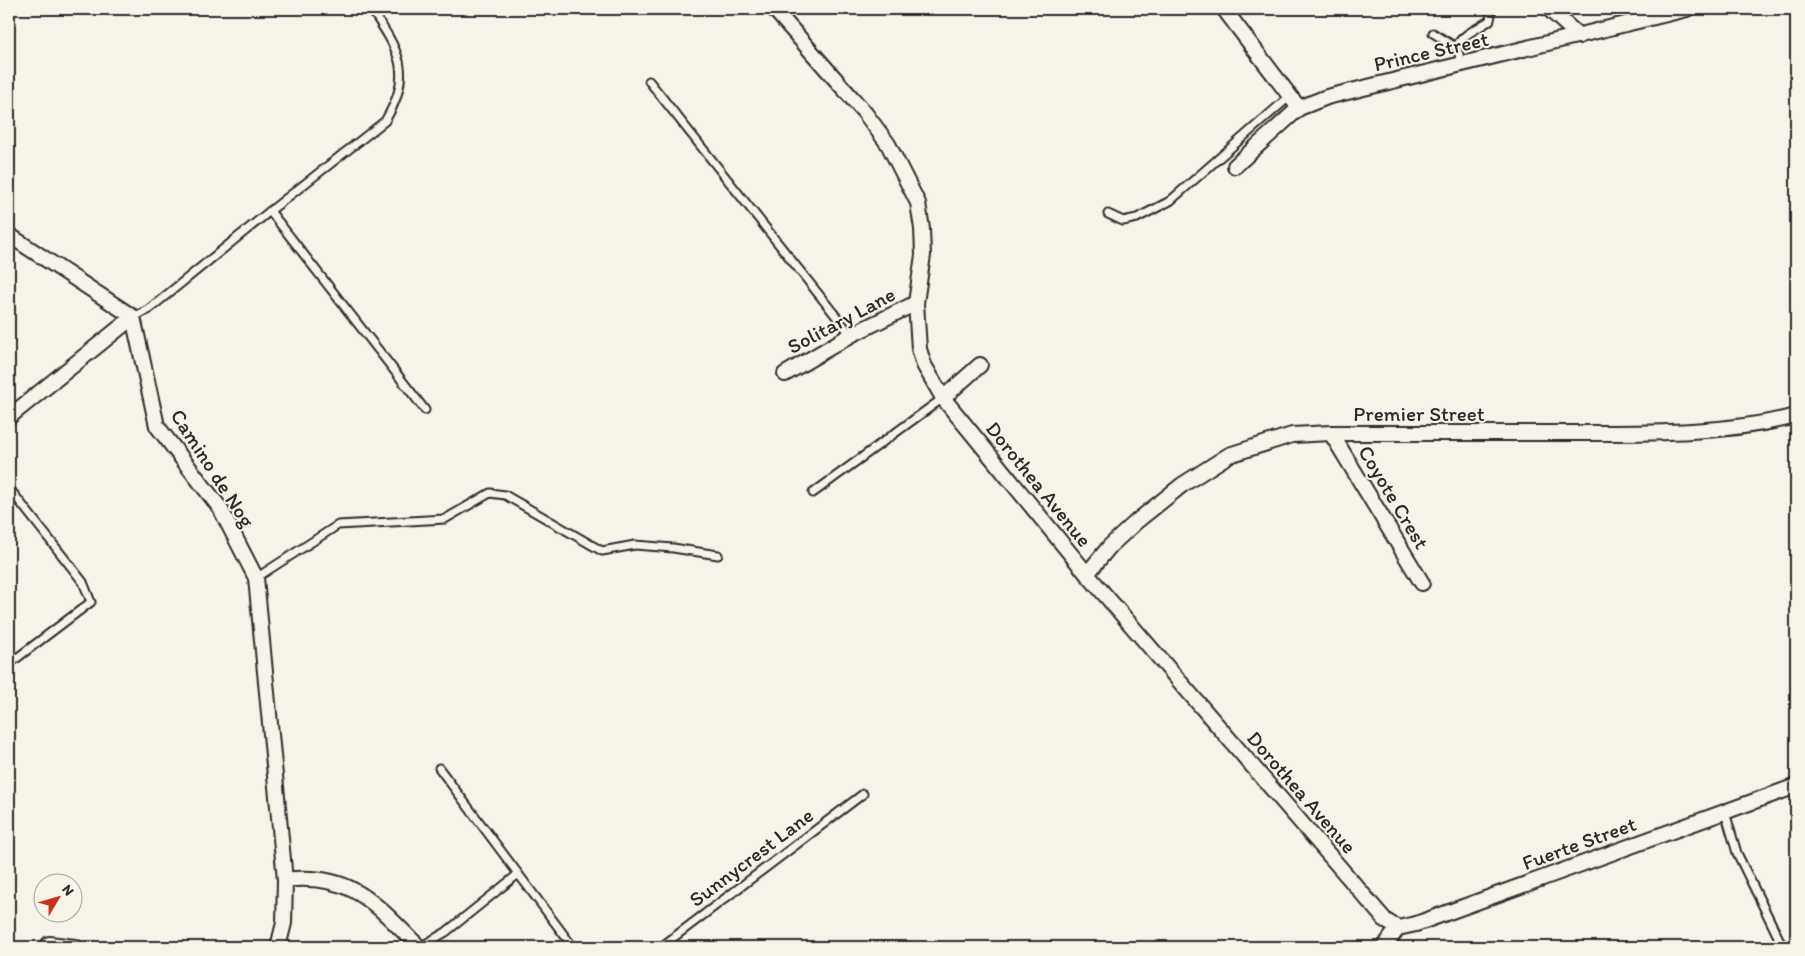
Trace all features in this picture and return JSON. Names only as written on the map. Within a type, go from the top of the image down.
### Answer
[{"type":"street","name":"Dorothea Avenue","points":[[774,9],[865,113],[888,144],[905,173],[918,203],[922,229],[923,255],[916,303],[919,349],[924,365],[943,398],[1088,574],[1386,921],[1398,928]]},
{"type":"street","points":[[1224,9],[1299,108]]},
{"type":"street","points":[[1549,9],[1579,36]]},
{"type":"street","name":"Prince Street","points":[[1235,166],[1299,108],[1327,96],[1687,9]]},
{"type":"street","points":[[9,235],[133,317],[9,416]]},
{"type":"street","name":"Solitary Lane","points":[[784,374],[916,303]]},
{"type":"street","name":"Camino de Nog","points":[[133,317],[157,426],[220,508],[256,578],[285,880],[284,923],[278,947]]},
{"type":"street","points":[[943,398],[980,365]]},
{"type":"street","name":"Premier Street","points":[[1088,574],[1110,546],[1137,521],[1182,485],[1229,455],[1292,435],[1331,432],[1609,433],[1699,431],[1772,422],[1796,416]]},
{"type":"street","name":"Coyote Crest","points":[[1331,432],[1422,583]]},
{"type":"street","name":"Fuerte Street","points":[[1398,928],[1425,921],[1796,786]]},
{"type":"street","points":[[285,880],[301,878],[333,882],[354,890],[371,900],[420,947]]},
{"type":"street","points":[[1384,947],[1398,928]]},
{"type":"street","points":[[49,944],[75,947]]},
{"type":"lane","points":[[133,317],[148,310],[385,121],[394,106],[403,72],[400,56],[371,9]]},
{"type":"lane","points":[[1457,48],[1463,38],[1490,20],[1492,9]]},
{"type":"lane","points":[[1433,33],[1457,48],[1462,64]]},
{"type":"lane","points":[[649,81],[852,336]]},
{"type":"lane","points":[[1108,214],[1123,221],[1137,218],[1170,201],[1290,96]]},
{"type":"lane","points":[[270,211],[425,410]]},
{"type":"lane","points":[[813,493],[943,398]]},
{"type":"lane","points":[[9,488],[83,582],[91,602],[9,664]]},
{"type":"lane","points":[[256,578],[338,525],[445,519],[490,493],[505,495],[602,551],[635,545],[673,548],[718,555]]},
{"type":"lane","points":[[438,768],[573,947]]},
{"type":"lane","name":"Sunnycrest Lane","points":[[661,947],[863,794]]},
{"type":"lane","points":[[1724,812],[1737,853],[1783,947]]},
{"type":"lane","points":[[420,947],[446,932],[517,875]]}]
